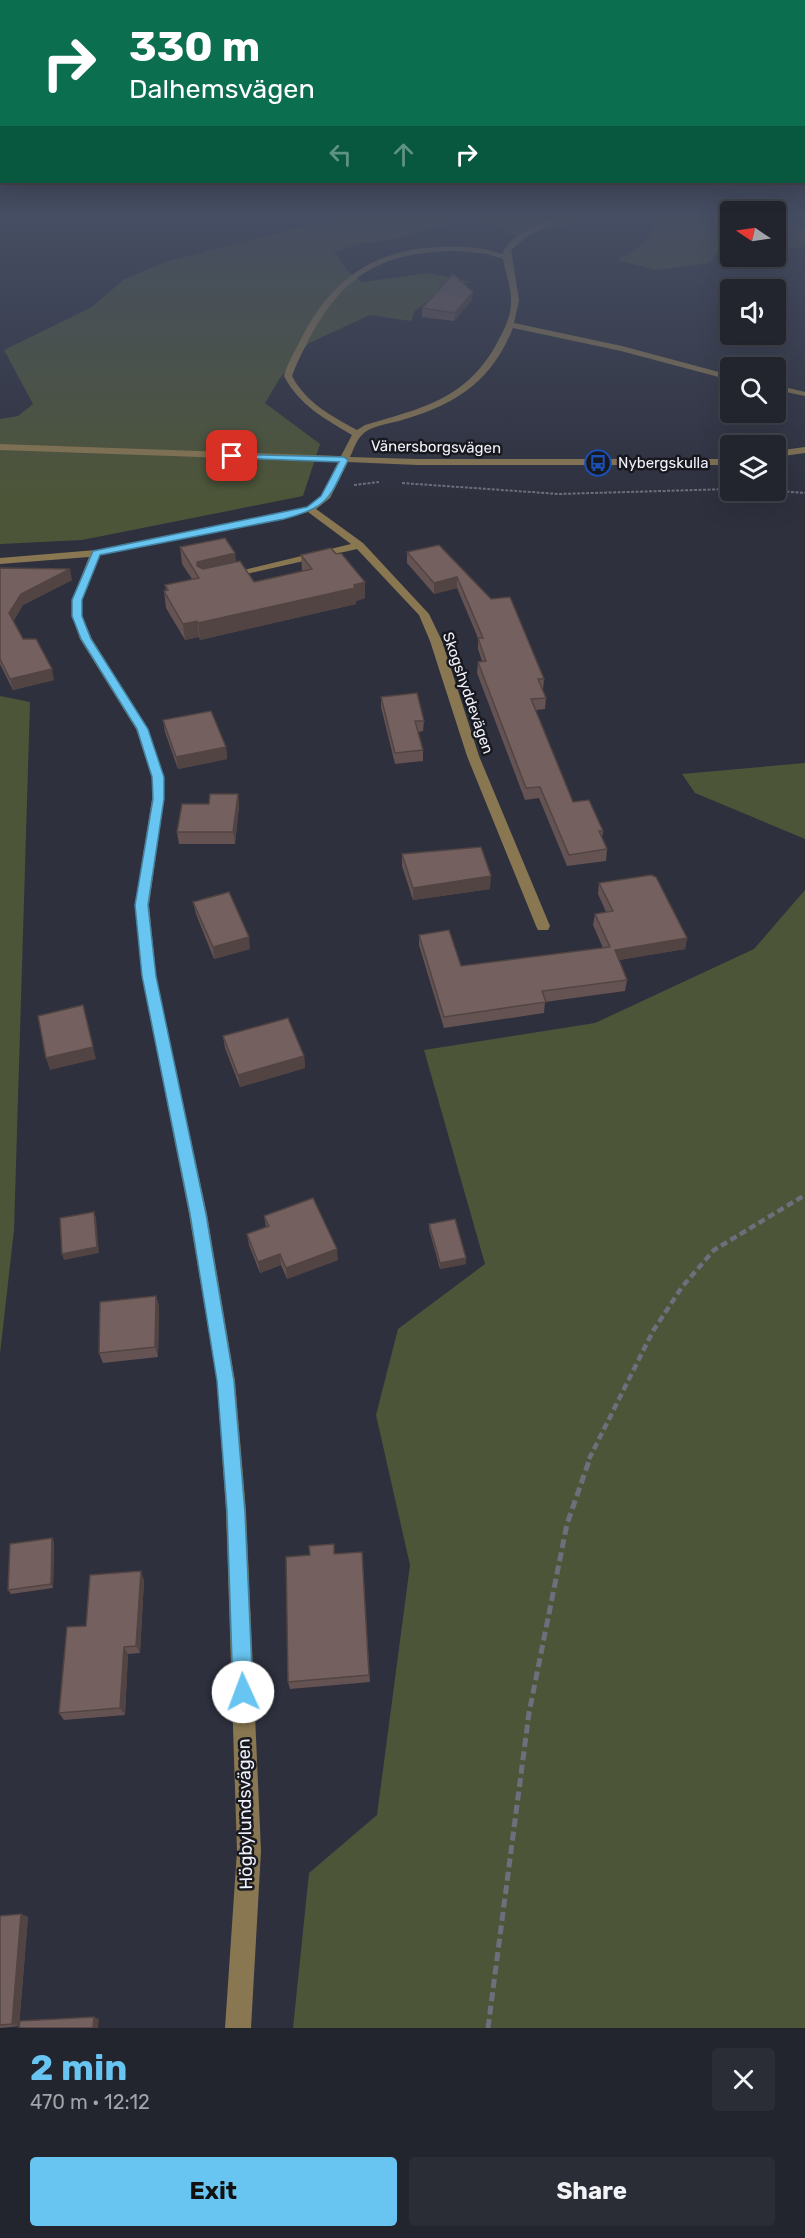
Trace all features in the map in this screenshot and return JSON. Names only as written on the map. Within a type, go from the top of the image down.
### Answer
[{"type":"street","points":[[321,312],[307,332],[288,376],[292,386],[314,408],[357,434]]},
{"type":"street","points":[[0,561],[96,553],[284,516],[310,508],[325,498],[357,434],[368,427],[448,401],[465,389],[495,353],[511,325],[513,312]]},
{"type":"street","points":[[511,325],[584,339],[684,363],[720,375]]},
{"type":"street","points":[[786,390],[804,394]]},
{"type":"street","name":"Vänersborgsvägen","points":[[0,447],[344,460],[495,463],[720,462]]},
{"type":"street","points":[[786,453],[805,450]]},
{"type":"street","points":[[786,462],[805,461]]},
{"type":"street","name":"Skogshyddevägen","points":[[310,508],[359,545],[424,614],[436,641],[473,756],[543,926]]},
{"type":"street","points":[[216,577],[359,545]]},
{"type":"street","name":"Högbylundsvägen","points":[[96,553],[77,600],[77,616],[86,639],[142,729],[158,777],[158,799],[142,905],[149,976],[198,1214],[226,1381],[236,1512],[249,1851],[238,2028]]},
{"type":"path","points":[[394,483],[559,494],[720,489]]},
{"type":"path","points":[[786,492],[805,494]]},
{"type":"path","points":[[488,2028],[529,1713],[567,1524],[587,1463],[653,1331],[682,1287],[714,1250],[758,1221],[805,1196]]},
{"type":"green space","points":[[83,312],[414,312],[411,321],[370,315],[309,343],[280,378],[265,403],[320,444],[303,496],[82,540],[0,544],[0,419],[18,416],[33,404],[4,350]]},
{"type":"green space","points":[[0,696],[30,702],[14,1230],[0,1354]]},
{"type":"green space","points":[[805,763],[805,839],[695,793],[682,774]]},
{"type":"green space","points":[[805,890],[805,2028],[293,2028],[309,1873],[377,1815],[410,1565],[376,1415],[398,1329],[485,1264],[424,1050],[595,1023],[754,949]]},
{"type":"building","points":[[225,538],[235,553],[197,562],[197,566],[203,569],[240,561],[254,582],[312,569],[301,555],[331,548],[336,554],[341,553],[365,582],[354,585],[355,588],[198,623],[197,621],[183,624],[164,591],[168,590],[165,585],[199,578],[180,547]]},
{"type":"building","points":[[439,545],[491,599],[510,597],[544,679],[538,679],[546,698],[531,699],[573,802],[589,800],[603,831],[599,831],[607,849],[569,855],[540,787],[526,788],[478,662],[486,661],[478,638],[483,638],[457,577],[434,583],[407,552]]},
{"type":"building","points":[[0,568],[70,569],[21,594],[9,613],[23,639],[36,639],[52,669],[10,679],[0,659]]},
{"type":"building","points":[[417,693],[424,721],[415,721],[423,750],[395,753],[381,697]]},
{"type":"building","points":[[211,711],[226,747],[176,757],[163,720]]},
{"type":"building","points":[[210,794],[238,794],[233,832],[177,832],[182,804],[209,804]]},
{"type":"building","points":[[481,847],[491,876],[413,888],[402,854]]},
{"type":"building","points":[[651,875],[656,877],[687,938],[615,950],[627,980],[542,991],[546,1002],[444,1017],[419,935],[449,930],[461,966],[610,947],[595,914],[613,911],[599,883]]},
{"type":"building","points":[[229,892],[249,937],[213,947],[193,902]]},
{"type":"building","points":[[83,1005],[93,1047],[46,1058],[38,1016]]},
{"type":"building","points":[[288,1018],[304,1056],[238,1075],[223,1036]]},
{"type":"building","points":[[313,1198],[337,1249],[286,1268],[280,1254],[258,1262],[247,1234],[269,1226],[264,1216]]},
{"type":"building","points":[[94,1212],[97,1247],[62,1254],[60,1218]]},
{"type":"building","points":[[455,1219],[466,1258],[440,1263],[429,1224]]},
{"type":"building","points":[[156,1296],[155,1347],[99,1353],[100,1302]]},
{"type":"building","points":[[52,1538],[51,1584],[8,1590],[10,1544]]},
{"type":"building","points":[[334,1544],[334,1554],[362,1552],[369,1675],[288,1682],[286,1557],[310,1555],[309,1546]]},
{"type":"building","points":[[141,1571],[136,1646],[124,1647],[120,1708],[59,1713],[67,1627],[86,1626],[90,1575]]},
{"type":"building","points":[[21,1914],[12,2024],[0,2025],[0,1916]]},
{"type":"building","points":[[94,2017],[93,2028],[19,2028],[20,2021]]},
{"type":"place","name":"Nybergskulla","points":[[598,463]]},
{"type":"route","points":[[232,456],[344,460],[325,498],[310,508],[284,516],[96,553],[77,600],[77,616],[86,639],[142,729],[158,777],[154,831],[142,905],[149,976],[198,1214],[226,1381],[236,1512],[243,1692]]}]
